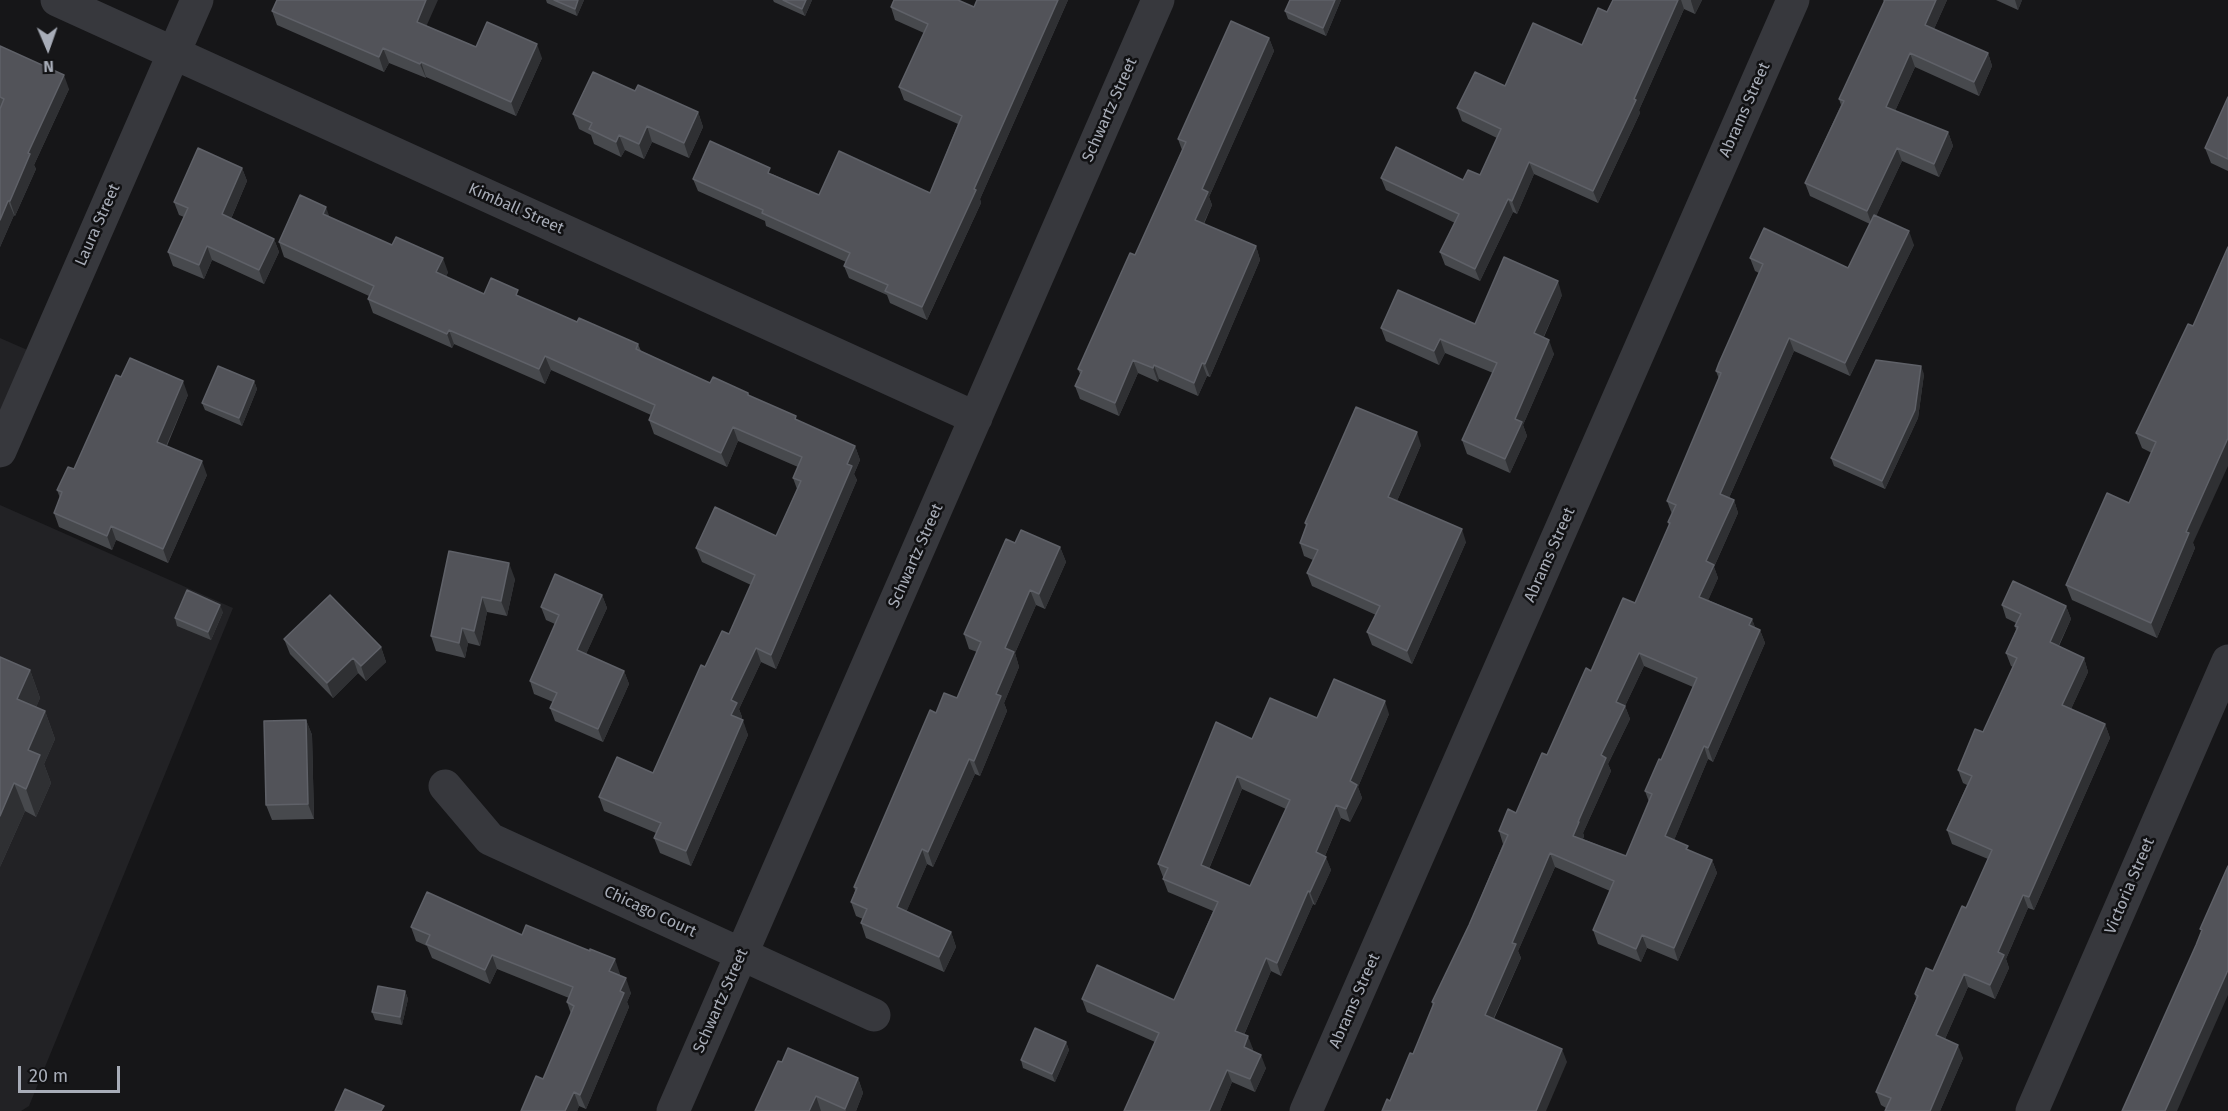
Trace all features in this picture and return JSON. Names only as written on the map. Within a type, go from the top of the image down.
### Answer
[{"type":"street","name":"Kimball Street","points":[[57,0],[976,418]]},
{"type":"street","name":"Laura Street","points":[[0,451],[197,0]]},
{"type":"street","name":"Schwartz Street","points":[[673,1111],[1158,0]]},
{"type":"street","name":"Abrams Street","points":[[1306,1111],[1793,0]]},
{"type":"street","name":"Victoria Street","points":[[2032,1111],[2228,661]]},
{"type":"street","name":"Chicago Court","points":[[445,786],[490,839],[874,1015]]},
{"type":"shaded area","points":[[0,338],[41,356],[0,451]]},
{"type":"shaded area","points":[[0,505],[233,608],[29,1106],[21,1111],[0,1111]]},
{"type":"building","points":[[277,0],[426,0],[417,22],[476,47],[487,22],[537,44],[511,102],[421,62],[420,64],[383,48],[379,57],[272,11]]},
{"type":"building","points":[[554,0],[578,0],[575,9]]},
{"type":"building","points":[[783,0],[806,0],[802,9]]},
{"type":"building","points":[[894,0],[958,0],[974,7],[977,0],[1058,0],[974,189],[976,190],[922,307],[885,291],[888,285],[844,266],[850,253],[762,213],[763,210],[693,179],[710,141],[770,168],[768,173],[819,195],[839,151],[930,193],[962,116],[899,87],[928,24],[891,7]]},
{"type":"building","points":[[1290,0],[1335,0],[1323,28],[1285,11]]},
{"type":"building","points":[[1613,0],[1678,0],[1634,99],[1636,100],[1593,191],[1529,162],[1512,201],[1508,199],[1475,269],[1440,252],[1459,214],[1381,178],[1396,147],[1463,180],[1468,170],[1480,175],[1501,129],[1457,108],[1475,72],[1505,86],[1533,23],[1582,45],[1598,8],[1607,12]]},
{"type":"building","points":[[1885,0],[1936,0],[1925,25],[1988,53],[1974,82],[1910,53],[1886,107],[1948,132],[1934,164],[1897,148],[1867,211],[1805,183],[1844,101],[1839,99]]},
{"type":"building","points":[[1231,21],[1269,38],[1202,189],[1208,192],[1195,220],[1256,246],[1205,364],[1202,363],[1194,383],[1154,365],[1153,368],[1133,360],[1115,403],[1075,386],[1082,371],[1078,369],[1130,253],[1135,255],[1186,142],[1178,139]]},
{"type":"building","points":[[0,46],[64,75],[0,220],[0,109],[4,99],[0,97]]},
{"type":"building","points":[[593,72],[635,91],[638,85],[698,112],[684,143],[647,126],[639,144],[619,135],[616,142],[589,129],[592,123],[573,114]]},
{"type":"building","points":[[2228,97],[2228,159],[2205,148]]},
{"type":"building","points":[[198,148],[242,168],[222,214],[274,239],[259,270],[207,246],[199,265],[168,252],[188,208],[174,202]]},
{"type":"building","points":[[300,195],[326,207],[323,214],[392,245],[396,237],[443,258],[436,272],[484,294],[491,278],[518,290],[516,295],[577,322],[579,318],[638,344],[636,349],[710,383],[713,377],[796,416],[795,419],[855,446],[847,464],[852,466],[771,655],[756,648],[731,700],[737,703],[731,715],[743,720],[686,851],[654,838],[661,823],[599,797],[617,757],[653,773],[701,665],[705,667],[722,631],[729,634],[755,575],[696,548],[715,507],[776,536],[801,481],[793,478],[802,457],[733,427],[721,453],[649,420],[655,405],[545,356],[539,369],[449,330],[447,334],[368,299],[374,286],[279,242]]},
{"type":"building","points":[[1874,215],[1909,231],[1845,363],[1789,338],[1720,494],[1734,500],[1706,561],[1714,565],[1699,597],[1752,619],[1749,625],[1760,630],[1708,748],[1704,746],[1665,836],[1688,846],[1686,849],[1712,860],[1674,948],[1642,935],[1636,949],[1593,930],[1614,881],[1550,853],[1512,943],[1516,944],[1485,1015],[1562,1049],[1536,1111],[1382,1111],[1387,1099],[1390,1101],[1410,1053],[1413,1054],[1434,1003],[1432,1002],[1508,835],[1499,831],[1508,809],[1516,813],[1542,753],[1547,755],[1586,668],[1591,671],[1623,598],[1635,603],[1670,523],[1668,522],[1676,505],[1667,501],[1721,373],[1716,371],[1719,363],[1763,264],[1750,258],[1764,228],[1848,268]],"holes":[[[1639,653],[1697,678],[1645,791],[1652,794],[1626,856],[1573,836],[1606,758],[1601,755],[1625,706],[1616,702]]]},
{"type":"building","points":[[2228,247],[2228,438],[2186,532],[2189,533],[2151,623],[2066,585],[2107,493],[2129,503],[2156,442],[2136,433],[2188,324],[2193,326]]},
{"type":"building","points":[[1504,257],[1558,281],[1534,333],[1549,340],[1515,419],[1522,422],[1505,459],[1462,440],[1497,363],[1440,339],[1434,351],[1381,328],[1398,290],[1475,324]]},
{"type":"building","points":[[130,358],[183,381],[157,442],[202,461],[163,549],[111,526],[107,536],[54,513],[62,492],[57,490],[68,467],[74,469],[116,375],[121,377]]},
{"type":"building","points":[[1876,360],[1921,366],[1915,410],[1882,481],[1831,458]]},
{"type":"building","points":[[218,366],[254,381],[239,418],[202,403]]},
{"type":"building","points":[[1356,407],[1417,432],[1388,497],[1462,529],[1407,651],[1367,632],[1380,606],[1307,573],[1318,550],[1300,543],[1307,524],[1305,523]]},
{"type":"building","points":[[1021,530],[1060,547],[1039,594],[1030,590],[1005,648],[1014,652],[996,694],[1001,696],[974,761],[969,759],[928,852],[922,849],[897,907],[951,932],[939,957],[861,923],[867,909],[851,902],[857,888],[854,887],[930,710],[936,713],[944,693],[957,698],[981,642],[964,634],[1006,539],[1015,543]]},
{"type":"building","points":[[449,551],[509,563],[501,601],[482,597],[474,631],[462,628],[459,643],[431,636]]},
{"type":"building","points":[[555,574],[602,595],[577,650],[624,671],[598,729],[550,708],[557,693],[530,681],[559,615],[541,607]]},
{"type":"building","points":[[2013,581],[2066,606],[2050,642],[2084,658],[2062,705],[2105,724],[2029,897],[2023,895],[1998,952],[2004,955],[1990,985],[1964,974],[1936,1035],[1958,1045],[1930,1111],[1885,1111],[1891,1098],[1876,1092],[1918,996],[1915,994],[1926,968],[1933,971],[1962,906],[1966,908],[1992,850],[1947,830],[1972,776],[1958,770],[1975,729],[1983,732],[2017,658],[2006,653],[2018,627],[2015,626],[2021,614],[2002,605]]},
{"type":"building","points":[[187,590],[220,605],[208,632],[175,618]]},
{"type":"building","points":[[330,595],[381,647],[361,666],[353,658],[327,683],[284,639]]},
{"type":"building","points":[[0,657],[30,670],[17,699],[45,711],[28,750],[40,755],[26,789],[14,783],[0,816]]},
{"type":"building","points":[[1334,679],[1385,701],[1350,781],[1357,785],[1346,809],[1336,805],[1316,852],[1326,857],[1310,892],[1308,891],[1277,963],[1266,958],[1235,1031],[1248,1036],[1244,1047],[1261,1055],[1250,1079],[1227,1070],[1209,1111],[1124,1111],[1159,1033],[1082,999],[1097,965],[1174,1000],[1218,902],[1163,879],[1168,868],[1158,864],[1216,722],[1252,739],[1270,698],[1317,718]],"holes":[[[1237,776],[1290,800],[1250,886],[1201,865]]]},
{"type":"building","points":[[306,720],[308,804],[266,805],[264,721]]},
{"type":"building","points":[[2228,866],[2228,970],[2165,1111],[2122,1111],[2196,945],[2202,930],[2200,929]]},
{"type":"building","points":[[427,892],[522,935],[526,925],[615,959],[609,971],[626,978],[620,991],[624,993],[580,1095],[574,1092],[565,1111],[521,1111],[536,1076],[543,1079],[574,1006],[567,1002],[573,987],[492,955],[485,970],[426,944],[430,935],[411,927]]},
{"type":"building","points":[[378,986],[405,991],[400,1017],[372,1012]]},
{"type":"building","points":[[1035,1028],[1066,1042],[1052,1074],[1021,1060]]},
{"type":"building","points":[[788,1048],[858,1078],[845,1109],[816,1096],[809,1111],[755,1111],[778,1061],[782,1062]]},
{"type":"building","points":[[345,1089],[384,1106],[381,1111],[335,1111]]}]
